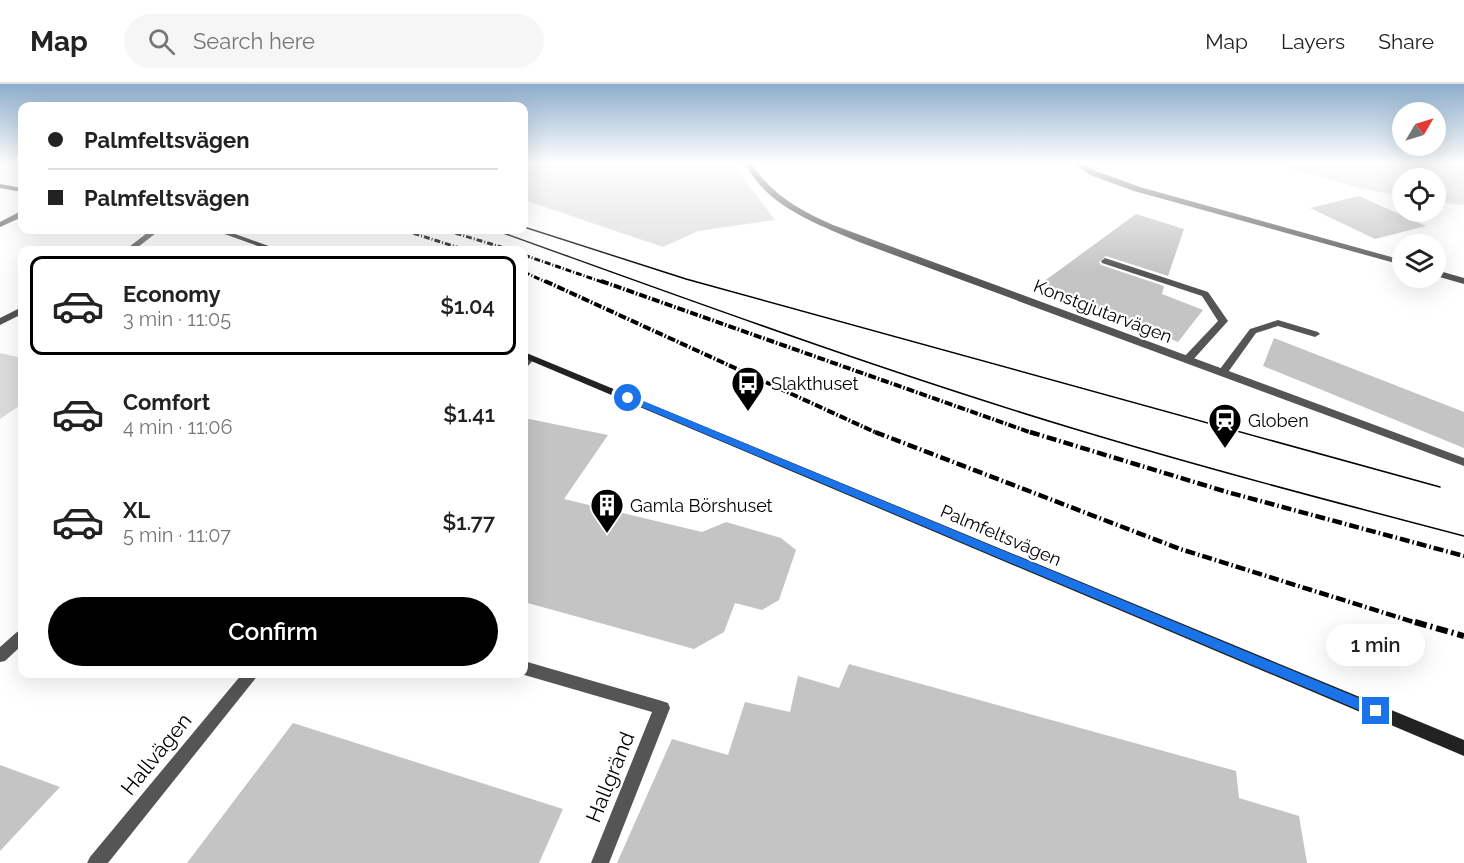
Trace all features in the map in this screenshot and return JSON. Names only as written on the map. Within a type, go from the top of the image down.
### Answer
[{"type":"main road","points":[[229,234],[264,246]]},
{"type":"main road","name":"Palmfeltsvägen","points":[[528,360],[1464,748]]},
{"type":"street","name":"Konstgjutarvägen","points":[[781,199],[811,218],[861,240],[1464,462]]},
{"type":"street","points":[[1174,199],[1392,260]]},
{"type":"street","points":[[0,225],[18,216]]},
{"type":"street","points":[[134,246],[151,234]]},
{"type":"street","points":[[1105,261],[1205,294],[1223,321],[1187,360]]},
{"type":"street","points":[[1446,276],[1464,281]]},
{"type":"street","points":[[0,322],[18,312]]},
{"type":"street","points":[[1222,373],[1253,331],[1278,322],[1315,334]]},
{"type":"street","points":[[0,656],[18,640]]},
{"type":"street","name":"Hallgränd","points":[[528,669],[662,708],[600,863]]},
{"type":"street","name":"Hallvägen","points":[[96,863],[248,678]]},
{"type":"shaded area","points":[[528,199],[759,199],[775,220],[698,231],[663,247],[528,201]]},
{"type":"shaded area","points":[[1446,199],[1464,199],[1464,205],[1446,203]]},
{"type":"shaded area","points":[[0,353],[18,357],[18,407],[0,419]]},
{"type":"building","points":[[1345,199],[1366,199],[1392,211],[1392,222],[1417,222],[1426,226],[1375,239],[1310,208]]},
{"type":"building","points":[[1136,214],[1184,229],[1168,276],[1106,256],[1099,262],[1101,265],[1164,286],[1162,294],[1203,310],[1178,342],[1039,285]]},
{"type":"building","points":[[1274,338],[1464,412],[1464,448],[1263,366]]},
{"type":"building","name":"Gamla Börshuset","points":[[528,419],[608,435],[564,499],[702,532],[726,522],[781,538],[796,550],[779,600],[762,610],[735,603],[724,632],[694,649],[528,603]]},
{"type":"building","points":[[849,664],[1236,771],[1239,798],[1299,816],[1307,863],[617,863],[672,739],[728,755],[745,702],[790,712],[798,676],[839,688]]},
{"type":"building","points":[[293,723],[563,809],[539,863],[187,863]]},
{"type":"building","points":[[0,765],[60,787],[0,851]]},
{"type":"tram line","points":[[528,228],[686,279],[1440,487]]},
{"type":"tram line","points":[[506,234],[929,383],[1220,471],[1464,536]]},
{"type":"railway","points":[[416,234],[453,246]]},
{"type":"railway","points":[[458,234],[498,246]]},
{"type":"railway","points":[[528,256],[605,283]]},
{"type":"railway","points":[[528,274],[548,283]]},
{"type":"railway","points":[[545,281],[879,434]]},
{"type":"railway","points":[[601,281],[1035,434]]},
{"type":"railway","points":[[875,432],[1180,549],[1420,624]]},
{"type":"railway","points":[[1030,432],[1227,492],[1464,556]]},
{"type":"railway","points":[[1415,622],[1464,636]]},
{"type":"place","name":"Slakthuset","points":[[748,412]]},
{"type":"place","name":"Globen","points":[[1225,449]]},
{"type":"place","name":"Gamla Börshuset","points":[[607,534]]},
{"type":"route","points":[[628,398],[1376,711]]}]
